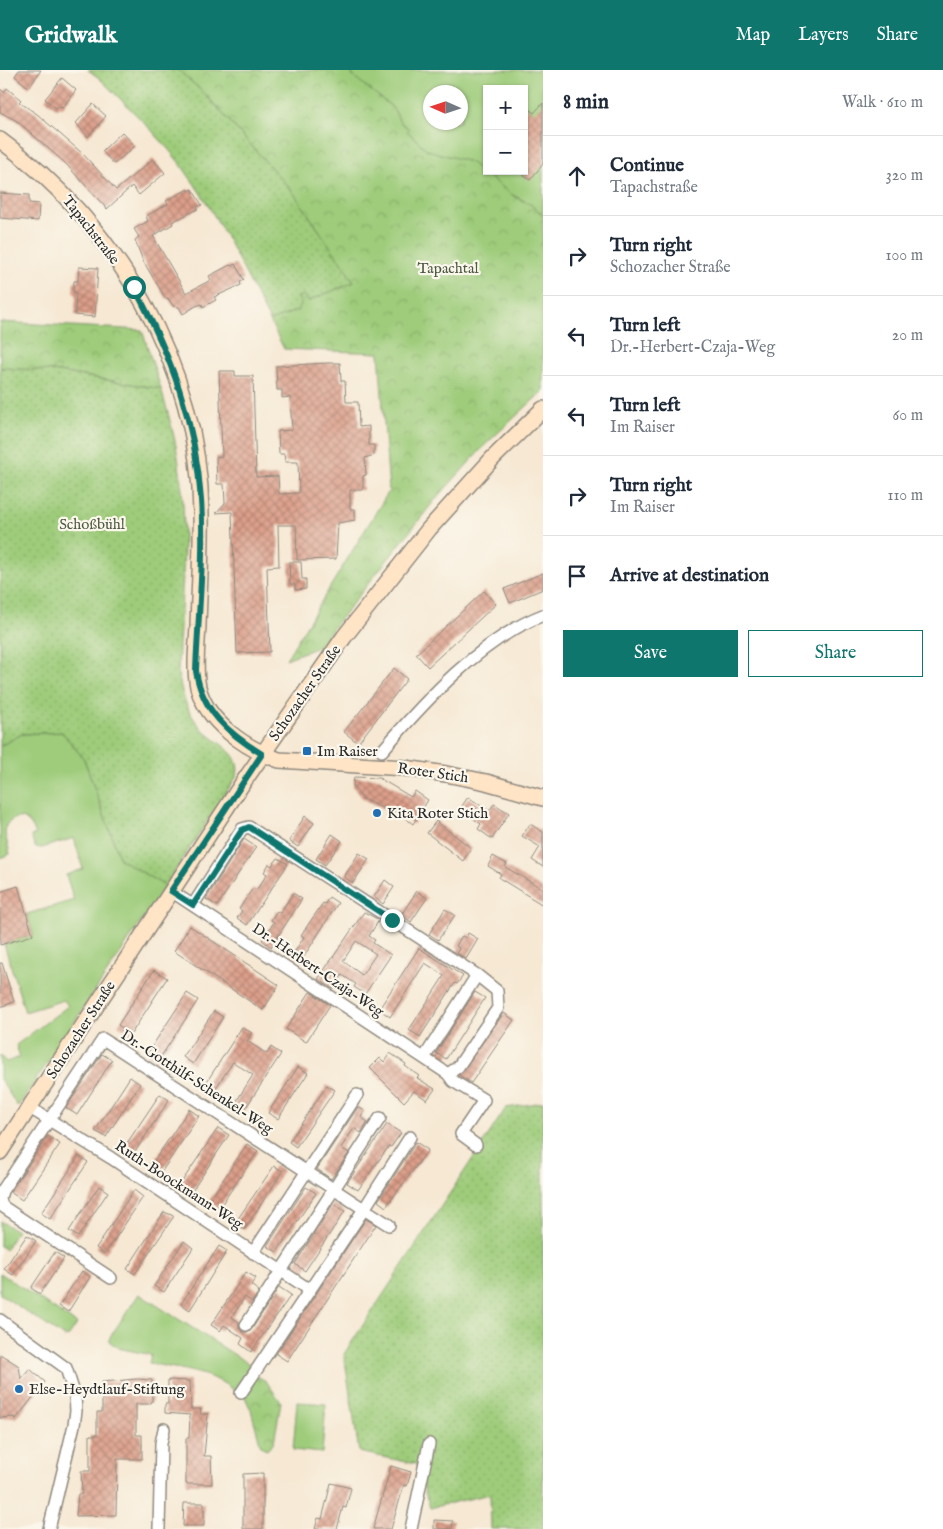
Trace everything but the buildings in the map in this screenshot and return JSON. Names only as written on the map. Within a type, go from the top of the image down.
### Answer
[{"type":"main road","name":"Tapachstraße","points":[[0,140],[50,181],[91,226],[134,287],[170,360],[188,417],[201,501],[202,550],[196,671],[198,687],[208,708],[223,726],[262,754]]},
{"type":"main road","name":"Schozacher Straße","points":[[0,1152],[262,754],[344,637],[428,529],[493,458],[543,409]]},
{"type":"main road","name":"Roter Stich","points":[[262,754],[283,761],[405,768],[446,774],[494,784],[543,798]]},
{"type":"street","points":[[382,751],[420,709],[460,670],[503,636],[543,615]]},
{"type":"street","points":[[193,905],[242,830],[249,827],[477,975],[497,991],[498,1008],[458,1067],[448,1074]]},
{"type":"street","name":"Dr.-Herbert-Czaja-Weg","points":[[171,891],[448,1074],[453,1081],[484,1100],[462,1134],[476,1145]]},
{"type":"street","points":[[424,1058],[477,975]]},
{"type":"street","name":"Dr.-Gotthilf-Schenkel-Weg","points":[[49,1121],[103,1039],[306,1174],[334,1189],[389,1225]]},
{"type":"street","points":[[253,1253],[357,1095]]},
{"type":"street","name":"Ruth-Boockmann-Weg","points":[[30,1108],[111,1158],[310,1290]]},
{"type":"street","points":[[246,1325],[380,1118]]},
{"type":"street","points":[[49,1121],[2,1191],[0,1199],[2,1206],[111,1278]]},
{"type":"street","points":[[241,1393],[410,1137]]},
{"type":"street","points":[[0,1320],[66,1368],[75,1396],[74,1425],[49,1529]]},
{"type":"street","points":[[159,1529],[161,1443],[164,1429]]},
{"type":"street","points":[[411,1529],[429,1444]]},
{"type":"green space","points":[[88,70],[178,70],[203,92],[293,192],[354,282],[308,301],[303,295],[298,297],[301,305],[298,310],[270,321],[218,221],[181,165],[142,120],[99,78]]},
{"type":"green space","name":"Tapachtal","points":[[178,70],[350,70],[353,76],[393,108],[400,122],[409,129],[407,131],[427,150],[470,162],[483,172],[483,175],[487,175],[515,197],[530,204],[543,215],[543,391],[485,445],[435,500],[318,647],[286,659],[389,491],[379,353],[284,349],[270,321],[298,310],[298,297],[303,295],[308,301],[354,282],[293,192],[203,92]]},
{"type":"green space","points":[[350,70],[543,70],[543,215],[530,204],[427,150],[407,131],[408,128],[400,122],[393,108],[353,76]]},
{"type":"green space","points":[[0,322],[142,330],[161,389],[53,371],[0,368]]},
{"type":"green space","name":"Schoßbühl","points":[[0,368],[53,371],[161,389],[177,451],[183,497],[184,546],[178,671],[184,699],[194,718],[204,731],[231,753],[238,767],[237,776],[165,886],[120,859],[84,759],[62,732],[22,734],[0,746]]},
{"type":"green space","points":[[62,732],[84,759],[120,859],[165,886],[18,1107],[0,1079],[0,1055],[6,1062],[20,1057],[16,1045],[68,1006],[64,1000],[25,1012],[4,944],[33,935],[27,914],[74,900],[66,875],[83,869],[74,838],[42,848],[35,847],[31,836],[36,834],[27,821],[20,818],[16,818],[6,825],[5,834],[10,854],[0,858],[0,746],[22,734]]},
{"type":"green space","points":[[543,1102],[543,1529],[491,1529],[490,1494],[430,1508],[416,1464],[359,1452],[344,1354],[506,1108]]},
{"type":"green space","points":[[0,1221],[17,1231],[5,1250],[0,1246]]},
{"type":"green space","points":[[0,1273],[77,1324],[69,1336],[64,1337],[0,1294]]},
{"type":"green space","points":[[139,1294],[257,1369],[236,1392],[227,1385],[206,1375],[149,1363],[151,1355],[118,1348],[109,1341],[110,1337]]},
{"type":"green space","points":[[257,1376],[266,1381],[281,1402],[274,1442],[267,1449],[262,1447],[260,1443],[251,1410],[244,1395]]},
{"type":"green space","points":[[297,1402],[326,1404],[322,1453],[293,1450]]},
{"type":"place","name":"Im Raiser","points":[[307,751]]},
{"type":"place","name":"Kita Roter Stich","points":[[377,813]]},
{"type":"place","name":"Else-Heydtlauf-Stiftung","points":[[19,1389]]},
{"type":"route","points":[[134,287],[154,324],[182,392],[198,470],[202,550],[196,671],[198,687],[208,708],[223,726],[262,754],[171,891],[193,905],[246,826],[256,830],[392,920]]}]
